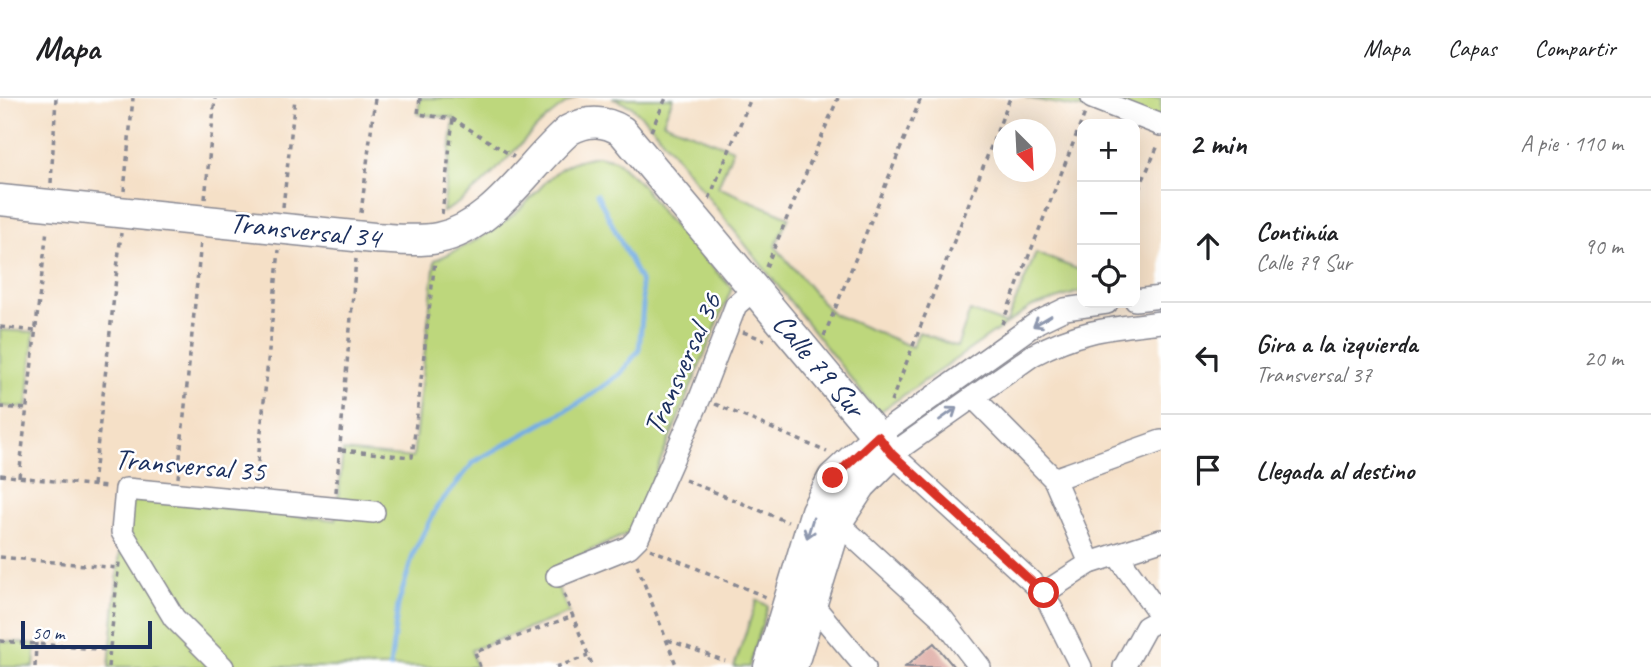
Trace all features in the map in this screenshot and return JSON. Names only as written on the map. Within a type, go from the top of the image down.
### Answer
[{"type":"street","points":[[1089,104],[1161,125]]},
{"type":"street","name":"Calle 79 Sur","points":[[569,130],[591,122],[608,124],[622,131],[885,445],[1044,593],[1081,667]]},
{"type":"street","name":"Transversal 34","points":[[0,200],[414,241],[440,238],[474,222],[569,130]]},
{"type":"street","name":"Transversal 36","points":[[631,545],[700,398],[736,304],[756,288]]},
{"type":"street","points":[[1140,299],[1161,297]]},
{"type":"street","points":[[769,667],[837,522],[885,445],[989,356],[1050,315],[1077,307]]},
{"type":"street","points":[[792,667],[799,605],[816,510],[833,478],[848,461],[885,445],[973,397],[1058,341],[1083,332],[1161,322]]},
{"type":"street","points":[[973,397],[1054,479],[1090,564]]},
{"type":"street","points":[[1054,479],[1161,441]]},
{"type":"street","points":[[126,489],[122,532],[174,618],[223,667]]},
{"type":"street","name":"Transversal 35","points":[[126,489],[374,512]]},
{"type":"street","points":[[837,522],[942,618],[980,667]]},
{"type":"street","points":[[1044,593],[1090,564],[1161,540]]},
{"type":"street","points":[[557,576],[631,545]]},
{"type":"street","points":[[1117,555],[1161,617],[1146,627],[1124,667]]},
{"type":"street","points":[[799,605],[865,667]]},
{"type":"path","points":[[19,477],[50,205],[56,98]]},
{"type":"path","points":[[125,181],[133,98]]},
{"type":"path","points":[[176,494],[215,98]]},
{"type":"path","points":[[254,501],[295,98]]},
{"type":"path","points":[[334,508],[358,236],[375,98]]},
{"type":"path","points":[[419,98],[418,114],[453,119],[531,168]]},
{"type":"path","points":[[642,153],[666,98]]},
{"type":"path","points":[[699,221],[751,98]]},
{"type":"path","name":"Transversal 36","points":[[756,288],[838,98]]},
{"type":"path","points":[[815,359],[921,98]]},
{"type":"path","points":[[885,445],[1010,98]]},
{"type":"path","points":[[989,356],[1089,104]]},
{"type":"path","points":[[341,450],[412,457],[453,119]]},
{"type":"path","points":[[1140,187],[1161,139]]},
{"type":"path","points":[[93,485],[124,213]]},
{"type":"path","points":[[0,327],[35,331]]},
{"type":"path","points":[[700,398],[848,461]]},
{"type":"path","points":[[0,407],[27,409]]},
{"type":"path","points":[[667,472],[781,519]]},
{"type":"path","name":"Transversal 35","points":[[0,475],[126,489]]},
{"type":"path","points":[[108,667],[122,532]]},
{"type":"path","points":[[631,545],[799,605]]},
{"type":"path","points":[[631,545],[677,667]]},
{"type":"path","points":[[0,557],[118,568]]},
{"type":"path","points":[[557,576],[593,667]]},
{"type":"path","points":[[480,667],[475,652],[573,616]]},
{"type":"path","points":[[667,640],[725,662]]},
{"type":"path","points":[[0,641],[110,650]]},
{"type":"path","points":[[35,667],[36,643]]},
{"type":"path","points":[[556,667],[588,656]]},
{"type":"green space","points":[[420,98],[575,98],[540,124],[479,187],[443,212],[454,118],[418,114]]},
{"type":"green space","points":[[612,98],[673,98],[663,122],[733,149],[718,187],[789,217],[775,246],[831,313],[912,347],[919,332],[957,347],[970,311],[1006,324],[1036,253],[1077,269],[1077,293],[1031,307],[878,413],[651,125],[631,106]]},
{"type":"green space","points":[[1026,98],[1161,98],[1161,134],[1140,125],[1140,119],[1125,119],[1113,114]]},
{"type":"green space","points":[[597,156],[615,160],[641,184],[665,217],[732,288],[631,532],[559,565],[555,581],[569,613],[471,650],[476,667],[109,667],[125,497],[336,520],[343,451],[413,458],[435,260],[500,225],[561,169],[582,159]]},
{"type":"green space","points":[[0,330],[34,332],[27,408],[0,406]]},
{"type":"green space","points":[[757,600],[768,606],[749,667],[734,667]]},
{"type":"green space","points":[[0,641],[36,644],[34,667],[0,667]]},
{"type":"building","points":[[934,643],[954,667],[905,667]]},
{"type":"waterway","points":[[390,667],[398,605],[414,552],[437,507],[474,462],[584,400],[620,374],[639,350],[643,305],[640,280],[597,194]]},
{"type":"route","points":[[833,478],[848,461],[878,436],[892,454],[1044,593]]}]
